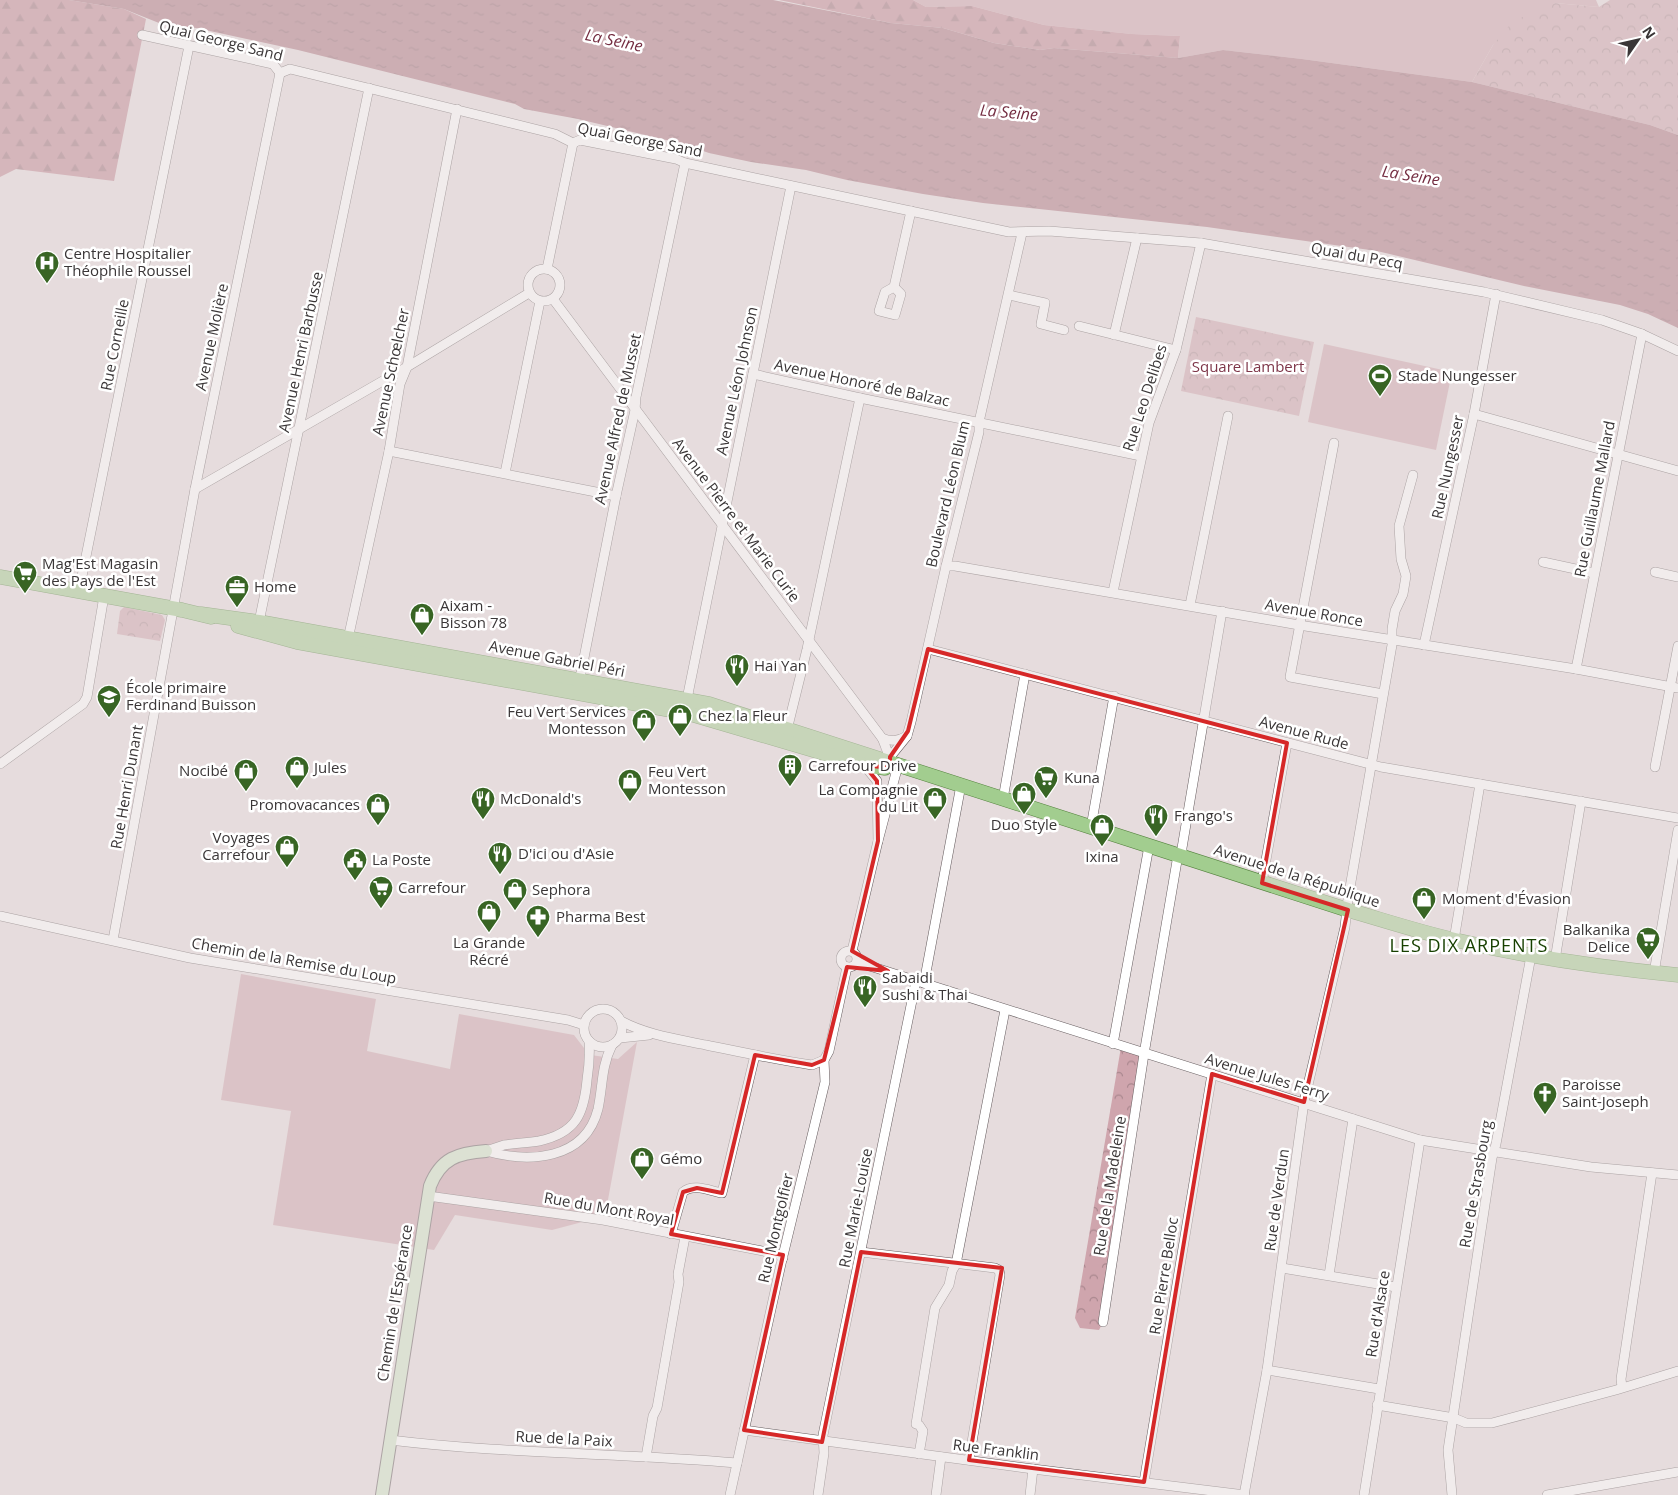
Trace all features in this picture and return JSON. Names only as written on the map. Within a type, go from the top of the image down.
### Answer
[{"type":"main road","name":"Avenue Gabriel Péri","points":[[0,576],[202,614],[259,622],[687,699],[713,705],[894,763]]},
{"type":"main road","name":"Avenue Gabriel Péri","points":[[202,614],[298,642],[688,713],[864,765],[894,763]]},
{"type":"main road","name":"Avenue de la République","points":[[894,763],[1348,910],[1454,940],[1555,960],[1678,975]]},
{"type":"street","name":"Quai George Sand","points":[[142,35],[273,64],[280,72],[290,69],[555,134],[572,142],[580,140],[676,159],[685,163],[1008,232],[1022,232]]},
{"type":"street","name":"Rue Corneille","points":[[79,591],[189,46]]},
{"type":"street","name":"Avenue Molière","points":[[173,608],[195,489],[280,72]]},
{"type":"street","name":"Avenue Henri Barbusse","points":[[259,622],[369,88]]},
{"type":"street","name":"Avenue Schœlcher","points":[[348,639],[389,451],[400,384],[407,367],[457,110]]},
{"type":"street","points":[[547,269],[572,142]]},
{"type":"street","name":"Avenue Alfred de Musset","points":[[578,680],[581,673],[685,163]]},
{"type":"street","name":"Avenue Léon Johnson","points":[[687,699],[791,186]]},
{"type":"street","points":[[894,287],[911,211]]},
{"type":"street","name":"Quai du Pecq","points":[[1022,232],[1049,231],[1201,243],[1496,294],[1602,320],[1642,334],[1678,351]]},
{"type":"street","name":"Boulevard Léon Blum","points":[[894,763],[907,736],[928,649],[979,432],[979,422],[1022,232]]},
{"type":"street","points":[[1114,335],[1137,238]]},
{"type":"street","name":"Rue Leo Delibes","points":[[1113,592],[1140,456],[1149,423],[1176,350],[1201,243]]},
{"type":"street","points":[[541,269],[547,269],[557,275],[560,282],[560,290],[553,299],[546,302],[532,297],[529,292],[528,281],[531,274],[541,269]]},
{"type":"street","points":[[195,489],[407,367],[529,292]]},
{"type":"street","name":"Rue Nungesser","points":[[1424,645],[1474,414],[1496,294]]},
{"type":"street","points":[[1009,295],[1045,303],[1041,324],[1064,330]]},
{"type":"street","name":"Avenue Pierre et Marie Curie","points":[[553,299],[882,738],[894,763]]},
{"type":"street","points":[[505,473],[540,301]]},
{"type":"street","points":[[1079,326],[1176,350]]},
{"type":"street","name":"Rue Guillaume Mallard","points":[[1576,669],[1642,334]]},
{"type":"street","name":"Avenue Honoré de Balzac","points":[[754,374],[1140,456]]},
{"type":"street","points":[[787,730],[809,639],[860,398]]},
{"type":"street","points":[[1474,414],[1678,471]]},
{"type":"street","points":[[1190,605],[1228,416]]},
{"type":"street","points":[[1334,443],[1290,677],[1383,694]]},
{"type":"street","points":[[389,451],[616,496]]},
{"type":"street","name":"Rue de Verdun","points":[[1244,1495],[1282,1268],[1304,1102],[1348,910],[1348,899],[1393,640],[1392,629],[1395,611],[1402,594],[1406,576],[1399,526],[1413,475]]},
{"type":"street","points":[[1543,562],[1594,573]]},
{"type":"street","name":"Avenue Ronce","points":[[946,566],[1113,592],[1674,687]]},
{"type":"street","points":[[1655,572],[1678,577]]},
{"type":"street","points":[[0,764],[83,704],[87,697],[104,596]]},
{"type":"street","name":"Rue Henri Dunant","points":[[113,940],[173,608]]},
{"type":"street","name":"Rue de la Madeleine","points":[[1103,1322],[1144,1054],[1182,848],[1222,611]]},
{"type":"street","points":[[1655,767],[1674,687],[1678,646]]},
{"type":"street","name":"Avenue Rude","points":[[928,649],[1372,764],[1678,818]]},
{"type":"street","points":[[1003,799],[1025,674]]},
{"type":"street","points":[[1091,827],[1114,696]]},
{"type":"street","points":[[882,738],[898,740],[907,736]]},
{"type":"street","points":[[1262,882],[1287,743]]},
{"type":"street","name":"Rue Montgolfier","points":[[730,1495],[825,1082],[824,1060],[829,1051],[847,967],[842,964],[841,957],[846,951],[852,951],[894,763]]},
{"type":"street","name":"Rue Montgolfier","points":[[864,765],[877,782],[878,841]]},
{"type":"street","points":[[1454,940],[1480,784]]},
{"type":"street","name":"Rue Marie-Louise","points":[[818,1495],[824,1453],[822,1442],[961,786]]},
{"type":"street","points":[[1555,960],[1582,801]]},
{"type":"street","points":[[1654,972],[1678,830]]},
{"type":"street","points":[[1112,1044],[1149,846]]},
{"type":"street","name":"Chemin de la Remise du Loup","points":[[0,916],[190,958],[568,1020],[584,1025]]},
{"type":"street","points":[[847,967],[852,967],[857,962],[856,954],[852,951]]},
{"type":"street","name":"Rue de Strasbourg","points":[[1452,1495],[1448,1450],[1494,1150],[1531,956]]},
{"type":"street","name":"Avenue Jules Ferry","points":[[857,962],[1420,1140],[1591,1166],[1678,1175]]},
{"type":"street","points":[[651,1034],[620,1038],[612,1045],[600,1047],[589,1041],[584,1031],[584,1025],[588,1016],[601,1009],[611,1011],[621,1021],[633,1028],[651,1034],[812,1065],[824,1060]]},
{"type":"street","points":[[919,1454],[923,1431],[916,1424],[935,1308],[949,1285],[952,1270],[956,1264],[1005,1010]]},
{"type":"street","points":[[620,1038],[621,1021]]},
{"type":"street","name":"Chemin de l'Espérance","points":[[382,1495],[428,1196],[434,1178],[444,1164],[459,1155],[468,1152],[486,1151],[505,1145],[539,1141],[566,1129],[574,1122],[580,1114],[585,1101],[590,1055],[589,1041]]},
{"type":"street","name":"Chemin de l'Espérance","points":[[486,1151],[504,1156],[536,1157],[554,1154],[576,1143],[586,1132],[595,1116],[605,1058],[612,1045]]},
{"type":"street","points":[[672,1234],[684,1192],[687,1189],[697,1188],[722,1193],[755,1055]]},
{"type":"street","name":"Rue Pierre Belloc","points":[[1144,1482],[1212,1074]]},
{"type":"street","points":[[1329,1275],[1352,1119]]},
{"type":"street","name":"Rue d'Alsace","points":[[1363,1494],[1420,1140]]},
{"type":"street","points":[[1622,1387],[1621,1379],[1652,1173]]},
{"type":"street","name":"Rue du Mont Royal","points":[[428,1196],[642,1226],[685,1237],[778,1254],[783,1258]]},
{"type":"street","points":[[646,1456],[679,1282],[678,1274],[685,1237]]},
{"type":"street","points":[[861,1252],[1000,1270],[969,1460]]},
{"type":"street","points":[[1282,1268],[1396,1287]]},
{"type":"street","points":[[1266,1370],[1379,1389]]},
{"type":"street","points":[[1377,1405],[1454,1418],[1466,1423],[1492,1423],[1678,1371]]},
{"type":"street","name":"Rue Franklin","points":[[744,1430],[822,1442],[1244,1495]]},
{"type":"street","name":"Rue de la Paix","points":[[390,1440],[486,1449],[646,1456],[737,1464]]},
{"type":"street","points":[[936,1495],[941,1457]]},
{"type":"street","points":[[1030,1495],[1034,1469]]},
{"type":"street","points":[[1547,1495],[1678,1472]]},
{"type":"highlighted area","points":[[928,649],[1287,743],[1262,883],[1348,910],[1345,927],[1304,1102],[1212,1074],[1144,1482],[969,1460],[1002,1268],[861,1252],[822,1442],[744,1430],[783,1255],[671,1234],[683,1192],[697,1188],[722,1193],[755,1055],[812,1065],[824,1060],[847,967],[888,971],[852,951],[878,841],[877,781],[864,765],[890,768],[890,757],[908,731]]},
{"type":"green space","points":[[0,0],[69,0],[124,9],[146,19],[114,181],[16,169],[0,177]]},
{"type":"green space","points":[[779,0],[913,0],[926,7],[972,6],[1044,25],[1132,34],[1180,36],[1178,58],[1054,48],[1040,50],[994,43],[943,28],[891,23]]},
{"type":"green space","points":[[913,0],[1596,0],[1599,7],[1555,3],[1493,45],[1472,82],[1223,50],[1178,58],[1180,36],[1132,34],[1044,25],[972,6],[926,7]]},
{"type":"green space","points":[[1610,0],[1678,0],[1678,135],[1650,125],[1472,82],[1493,45],[1513,21],[1555,3],[1599,7]]},
{"type":"green space","name":"Square Lambert","points":[[1196,317],[1314,342],[1299,416],[1181,391]]},
{"type":"green space","name":"Stade Nungesser","points":[[1324,344],[1452,372],[1436,450],[1308,422]]},
{"type":"green space","points":[[124,607],[162,615],[165,620],[160,641],[117,634],[120,611]]},
{"type":"green space","points":[[241,974],[376,999],[367,1051],[450,1069],[459,1014],[574,1035],[584,1048],[584,1054],[618,1059],[637,1042],[605,1216],[552,1230],[455,1215],[434,1250],[273,1225],[291,1111],[221,1100]]},
{"type":"green space","points":[[1121,1047],[1144,1054],[1103,1322],[1099,1330],[1080,1328],[1075,1318]]},
{"type":"water","name":"La Seine","points":[[69,0],[773,0],[891,23],[943,28],[994,43],[1040,50],[1054,48],[1178,58],[1223,50],[1472,82],[1650,125],[1678,135],[1678,328],[1648,314],[1620,305],[1524,286],[1377,251],[1207,227],[983,203],[847,180],[806,170],[751,162],[578,119],[524,109],[515,104],[298,50],[196,28],[159,23],[124,9]]},
{"type":"place","name":"Centre Hospitalier Théophile Roussel","points":[[47,284]]},
{"type":"place","name":"Stade Nungesser","points":[[1380,397]]},
{"type":"place","name":"Mag'Est Magasin des Pays de l'Est","points":[[25,594]]},
{"type":"place","name":"Home","points":[[237,608]]},
{"type":"place","name":"Aixam - Bisson 78","points":[[422,636]]},
{"type":"place","name":"Hai Yan","points":[[737,687]]},
{"type":"place","name":"École primaire Ferdinand Buisson","points":[[109,718]]},
{"type":"place","name":"Chez la Fleur","points":[[680,737]]},
{"type":"place","name":"Feu Vert Services Montesson","points":[[644,742]]},
{"type":"place","name":"Carrefour Drive","points":[[790,787]]},
{"type":"place","name":"Jules","points":[[297,789]]},
{"type":"place","name":"Nocibé","points":[[246,792]]},
{"type":"place","name":"Kuna","points":[[1046,799]]},
{"type":"place","name":"Feu Vert Montesson","points":[[630,802]]},
{"type":"place","name":"Duo Style","points":[[1024,815]]},
{"type":"place","name":"McDonald's","points":[[483,820]]},
{"type":"place","name":"La Compagnie du Lit","points":[[935,820]]},
{"type":"place","name":"Promovacances","points":[[378,826]]},
{"type":"place","name":"Frango's","points":[[1156,837]]},
{"type":"place","name":"Ixina","points":[[1102,847]]},
{"type":"place","name":"Voyages Carrefour","points":[[287,868]]},
{"type":"place","name":"D'ici ou d'Asie","points":[[500,875]]},
{"type":"place","name":"La Poste","points":[[355,881]]},
{"type":"place","name":"Carrefour","points":[[381,909]]},
{"type":"place","name":"Sephora","points":[[515,911]]},
{"type":"place","name":"Moment d'Évasion","points":[[1424,920]]},
{"type":"place","name":"La Grande Récré","points":[[489,933]]},
{"type":"place","name":"Pharma Best","points":[[538,938]]},
{"type":"place","name":"Balkanika Delice","points":[[1648,960]]},
{"type":"place","name":"Sabaidi Sushi & Thai","points":[[865,1008]]},
{"type":"place","name":"Paroisse Saint-Joseph","points":[[1545,1115]]},
{"type":"place","name":"Gémo","points":[[642,1180]]},
{"type":"district","name":"LES DIX ARPENTS","points":[[1469,946]]}]
